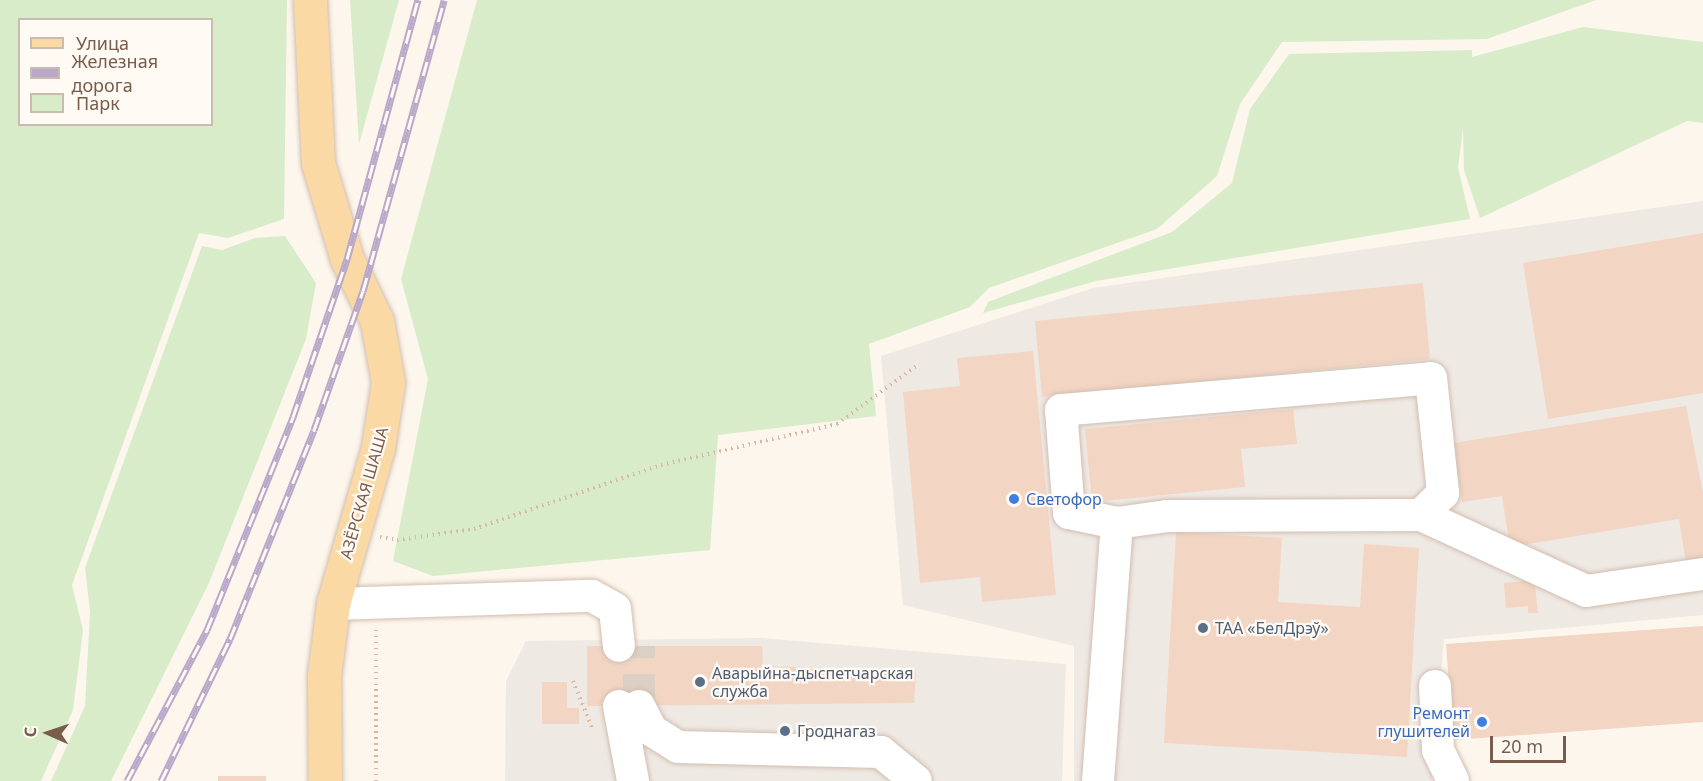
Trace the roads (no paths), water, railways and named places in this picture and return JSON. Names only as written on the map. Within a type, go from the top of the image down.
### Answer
[{"type":"main road","name":"АЗЁРСКАЯ ШАША","points":[[310,0],[318,163],[347,259],[377,321],[387,382],[383,427],[333,604],[324,676],[325,781]]},
{"type":"lane","points":[[1421,515],[1443,493],[1431,378],[1061,410],[1069,513],[1117,523],[1167,516],[1421,515],[1586,591],[1703,574]]},
{"type":"lane","points":[[1098,781],[1117,523]]},
{"type":"lane","points":[[333,604],[376,605],[592,596],[615,609],[629,646]]},
{"type":"lane","points":[[1435,686],[1438,750],[1453,781]]},
{"type":"lane","points":[[633,781],[629,706],[651,730],[678,747],[881,752],[916,781]]},
{"type":"tunnel","points":[[639,646],[639,706]]},
{"type":"railway","points":[[127,781],[207,630],[293,417],[347,259],[418,0]]},
{"type":"railway","points":[[161,781],[230,639],[314,430],[363,291],[444,0]]},
{"type":"place","name":"Светофор","points":[[1014,499]]},
{"type":"place","name":"ТАА «БелДрэў»","points":[[1203,628]]},
{"type":"place","name":"Аварыйна-дыспетчарская служба","points":[[700,682]]},
{"type":"place","name":"Ремонт глушителей","points":[[1482,722]]},
{"type":"place","name":"Гроднагаз","points":[[785,731]]}]
